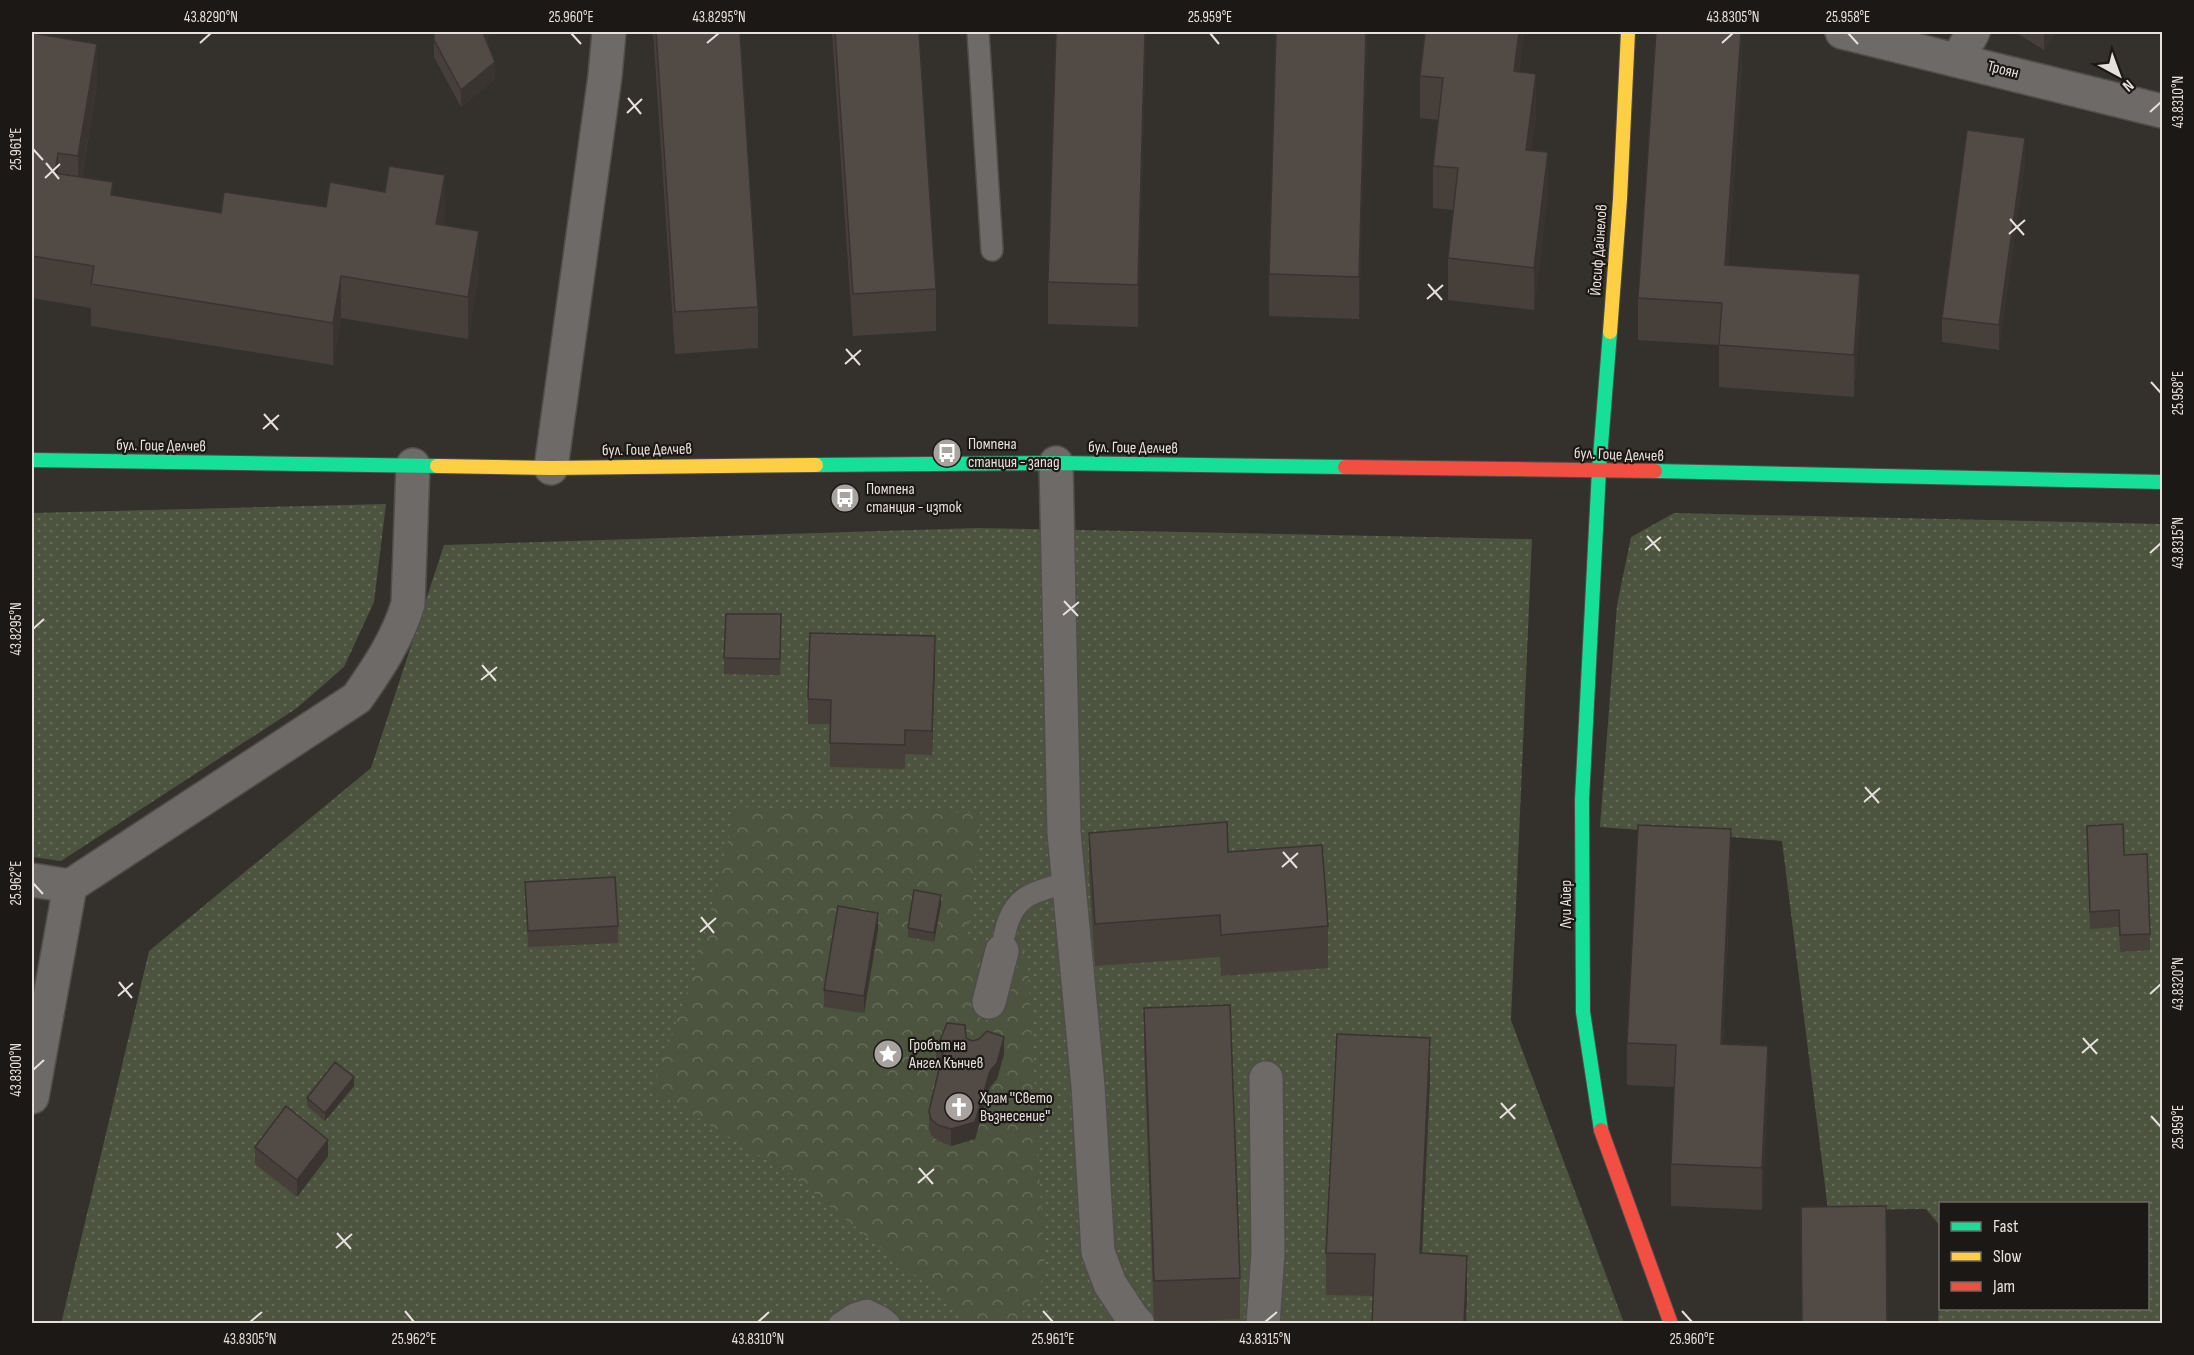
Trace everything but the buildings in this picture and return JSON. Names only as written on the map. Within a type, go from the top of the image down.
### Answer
[{"type":"main road","name":"Йосиф Дайнелов","points":[[1599,470],[1620,199],[1628,32]]},
{"type":"main road","name":"бул. Гоце Делчев","points":[[32,460],[551,468],[1056,463],[1599,470],[2163,482]]},
{"type":"main road","name":"Луи Айер","points":[[1599,470],[1582,800],[1583,1012],[1601,1132],[1671,1323]]},
{"type":"street","points":[[551,468],[605,76],[609,32]]},
{"type":"street","name":"Троян","points":[[1842,32],[1966,45],[2163,111]]},
{"type":"street","points":[[1056,463],[1064,833],[1088,1086],[1098,1252],[1110,1284],[1138,1323]]},
{"type":"street","points":[[32,880],[70,886],[357,698],[384,661],[408,604],[413,465]]},
{"type":"street","points":[[32,1097],[70,886]]},
{"type":"street","points":[[989,1002],[1002,951]]},
{"type":"street","points":[[1263,1323],[1268,1253],[1266,1078]]},
{"type":"lane","points":[[978,32],[992,250]]},
{"type":"lane","points":[[1002,951],[1003,937],[1009,917],[1026,897],[1069,882]]},
{"type":"lane","points":[[839,1323],[854,1314],[867,1310],[890,1323]]},
{"type":"green space","points":[[386,504],[374,602],[344,667],[297,708],[61,861],[32,857],[32,513]]},
{"type":"green space","points":[[1674,513],[2162,524],[2162,1323],[1938,1323],[1939,1301],[1939,1310],[2149,1310],[2149,1202],[1939,1202],[1939,1225],[1926,1209],[1828,1210],[1782,841],[1600,827],[1617,605],[1631,537]]},
{"type":"green space","points":[[977,528],[1532,539],[1511,1020],[1624,1323],[61,1324],[149,951],[371,768],[444,545]]},
{"type":"green space","points":[[736,807],[981,813],[967,941],[1027,951],[1045,1275],[1016,1323],[974,1323],[790,1174],[652,1090],[700,955]]},
{"type":"traffic: fast","points":[[1601,1130],[1583,1012],[1582,800],[1599,470],[1610,332]]},
{"type":"traffic: fast","points":[[32,460],[437,466]]},
{"type":"traffic: fast","points":[[816,465],[1056,463],[1345,467]]},
{"type":"traffic: fast","points":[[1655,471],[2162,482]]},
{"type":"traffic: slow","points":[[1610,332],[1620,199],[1628,32]]},
{"type":"traffic: slow","points":[[437,466],[551,468],[816,465]]},
{"type":"traffic: jam","points":[[1345,467],[1655,471]]},
{"type":"traffic: jam","points":[[1601,1130],[1671,1324]]},
{"type":"place","name":"Помпена станция - запад","points":[[947,453]]},
{"type":"place","name":"Помпена станция - изток","points":[[845,498]]},
{"type":"place","name":"Гробът на Ангел Кънчев","points":[[888,1054]]},
{"type":"place","name":"Храм ''Свето Възнесение''","points":[[959,1107]]}]
